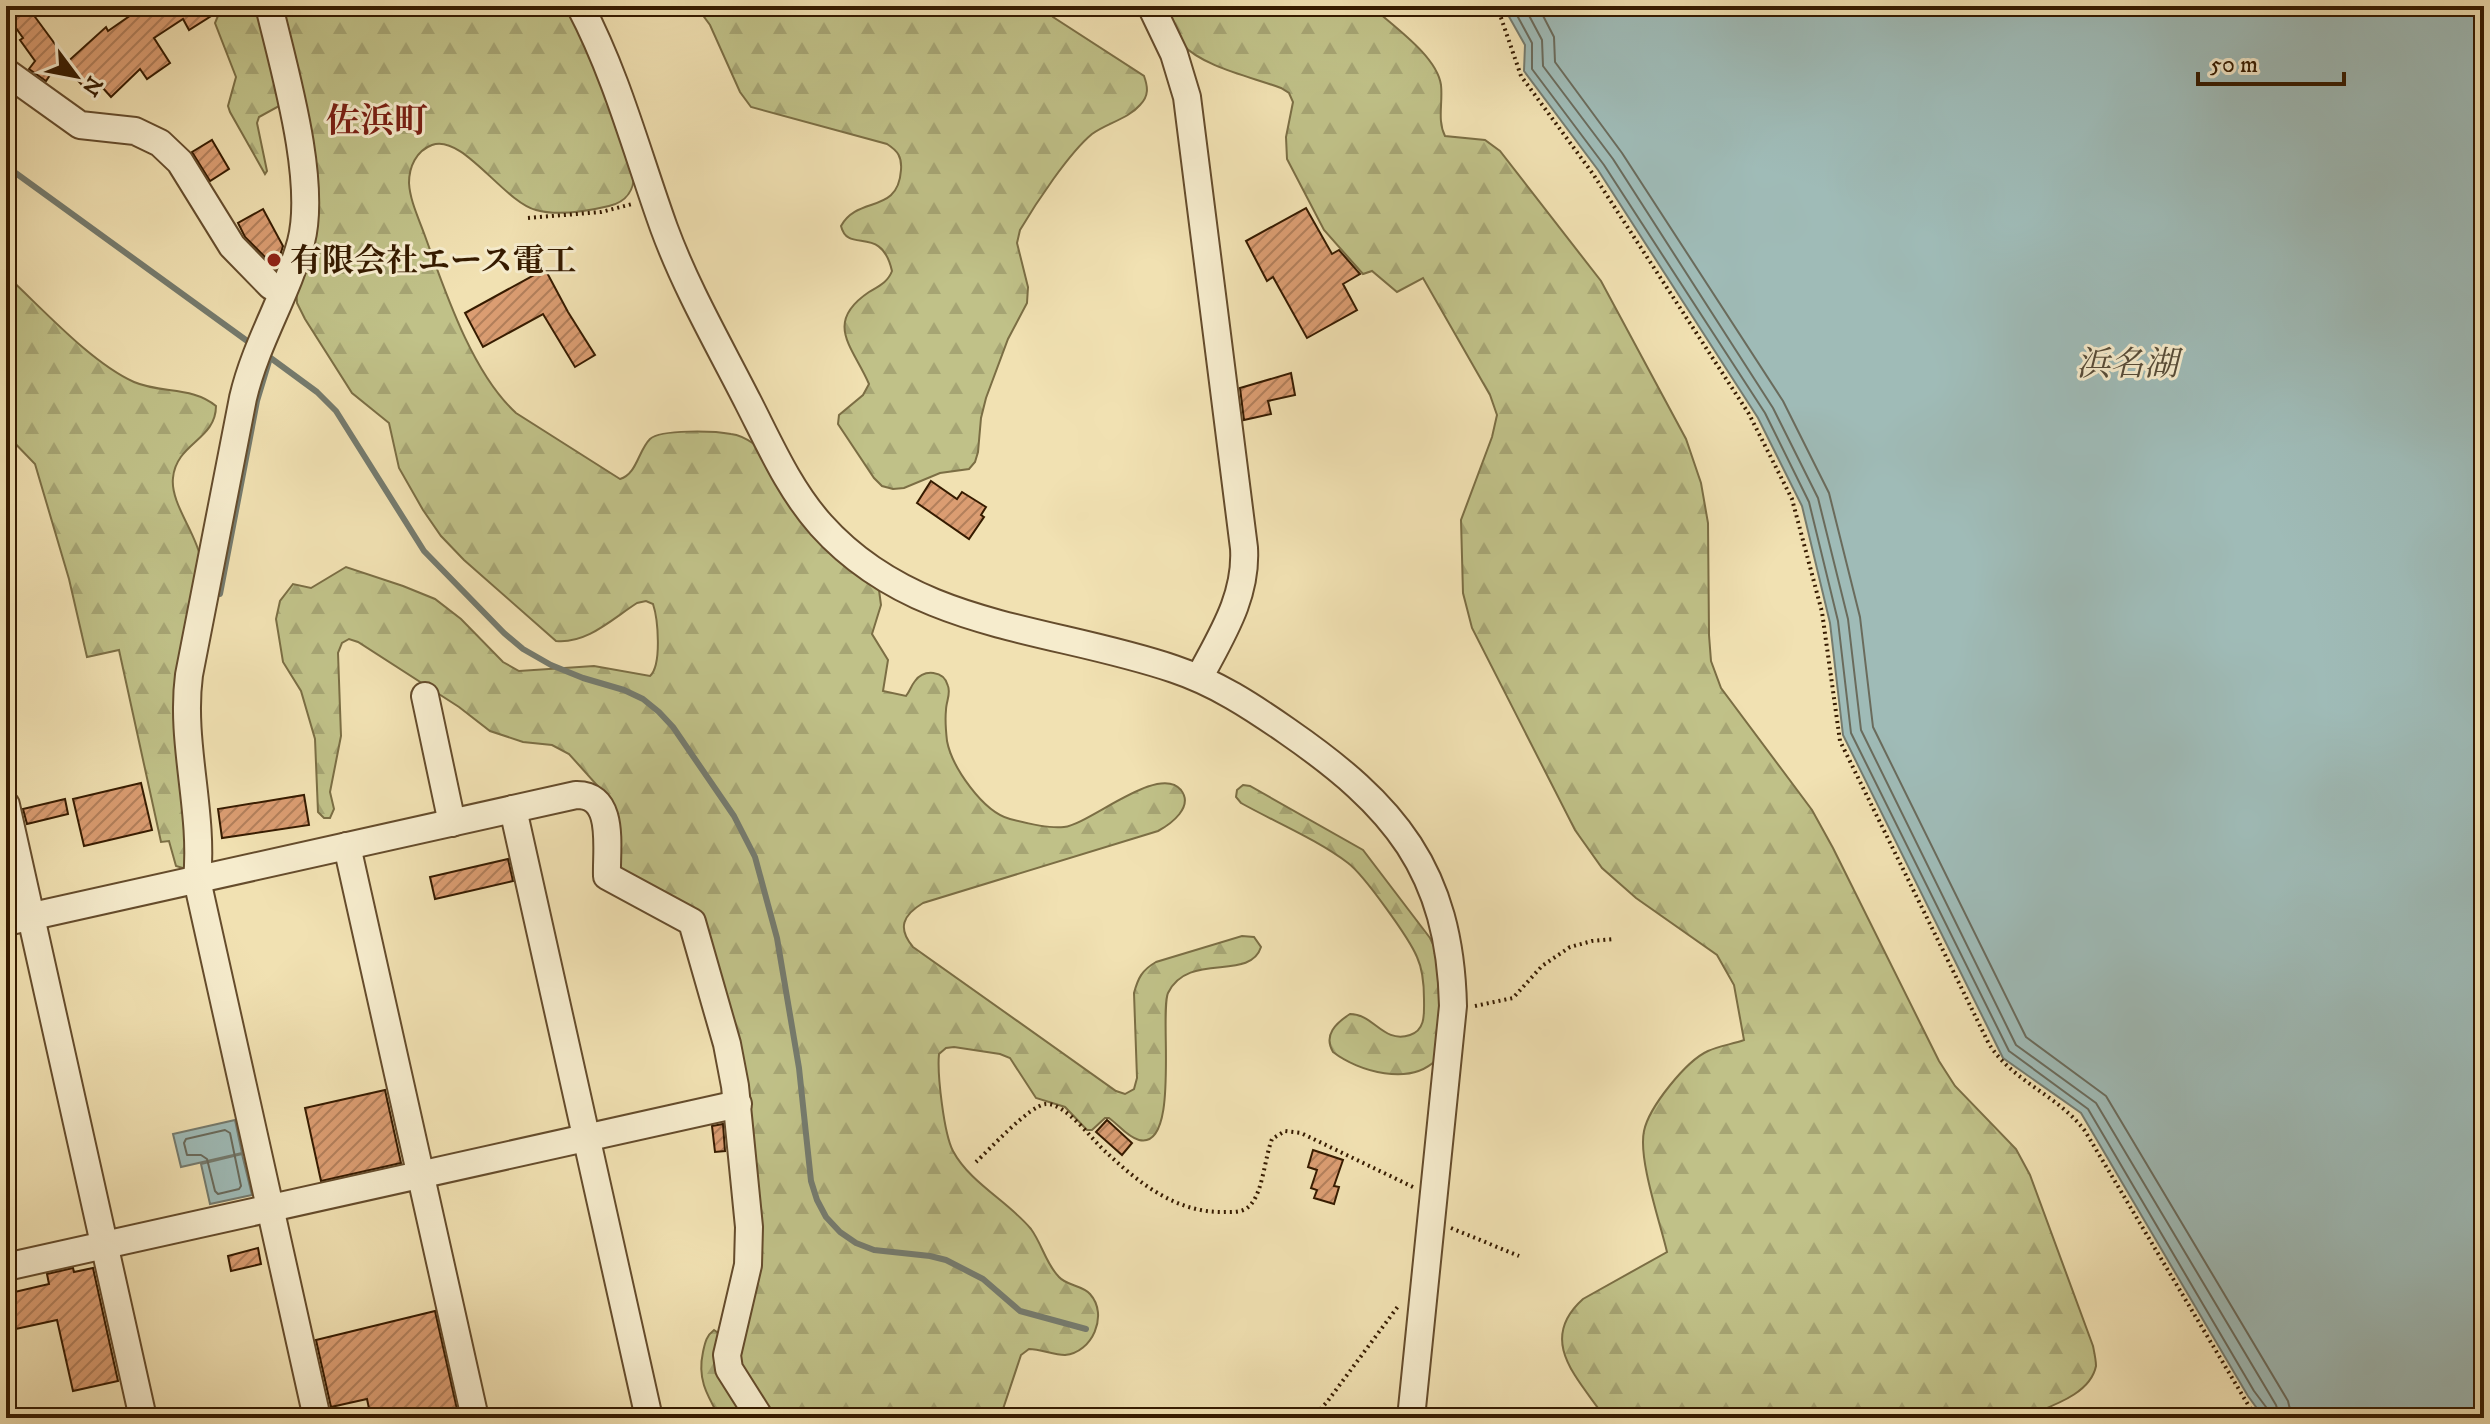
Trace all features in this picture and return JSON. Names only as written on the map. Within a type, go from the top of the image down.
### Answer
[{"type":"street","points":[[269,6],[287,83],[306,203],[300,245],[259,343],[243,398],[189,675],[187,720],[199,856],[197,880],[317,1418]]},
{"type":"street","points":[[580,6],[606,60],[653,197],[686,280],[784,473],[810,512],[841,546],[890,583],[946,609],[1145,660],[1199,678],[1251,706],[1359,784],[1389,816],[1421,865],[1442,919],[1453,977],[1453,1007],[1411,1418]]},
{"type":"street","points":[[1151,6],[1174,54],[1187,97],[1244,548],[1244,581],[1240,597],[1199,678]]},
{"type":"street","points":[[6,72],[80,125],[135,131],[160,143],[180,162],[232,246],[271,286],[282,290]]},
{"type":"street","points":[[425,696],[452,823]]},
{"type":"street","points":[[18,919],[576,795],[596,799],[603,807],[605,818],[607,876],[692,922],[727,1044],[738,1104],[750,1246],[727,1355],[729,1369],[760,1418]]},
{"type":"street","points":[[6,805],[18,919],[104,1245],[143,1418]]},
{"type":"street","points":[[513,809],[649,1418]]},
{"type":"street","points":[[347,846],[475,1418]]},
{"type":"street","points":[[6,1267],[738,1104]]},
{"type":"path","points":[[1497,6],[1521,76],[1593,174],[1749,414],[1792,499],[1822,612],[1840,741],[1989,1044],[2004,1064],[2064,1108],[2085,1131],[2256,1418]]},
{"type":"path","points":[[528,218],[601,212],[653,197]]},
{"type":"path","points":[[1453,1007],[1465,1008],[1513,998],[1542,966],[1560,952],[1581,943],[1614,939]]},
{"type":"path","points":[[976,1162],[1029,1112],[1045,1104],[1063,1109],[1109,1155],[1158,1194],[1199,1211],[1240,1212],[1250,1206],[1272,1139],[1285,1131],[1301,1133],[1419,1190],[1435,1191]]},
{"type":"path","points":[[1431,1225],[1461,1231],[1519,1256]]},
{"type":"path","points":[[1312,1418],[1400,1304],[1413,1293],[1424,1294]]},
{"type":"green space","points":[[222,6],[261,6],[281,105],[259,117],[257,123],[267,171],[265,174],[228,106],[236,77],[215,23]]},
{"type":"green space","points":[[276,6],[569,6],[585,37],[634,171],[633,184],[625,198],[615,204],[582,211],[553,213],[536,210],[510,195],[470,158],[444,144],[432,145],[422,151],[410,171],[413,203],[451,306],[473,354],[500,396],[516,413],[620,479],[630,472],[646,444],[656,436],[689,432],[723,433],[740,436],[754,444],[879,590],[881,605],[872,634],[888,660],[883,691],[906,696],[915,681],[928,673],[938,674],[946,681],[949,692],[946,730],[950,752],[970,787],[1000,815],[1037,825],[1064,827],[1141,789],[1171,784],[1181,790],[1185,803],[1183,809],[1158,831],[923,903],[904,922],[905,934],[913,947],[1116,1091],[1125,1094],[1134,1089],[1137,1078],[1134,993],[1144,971],[1156,962],[1242,936],[1254,937],[1261,947],[1255,957],[1245,963],[1189,973],[1177,980],[1168,993],[1164,1103],[1160,1124],[1152,1137],[1139,1140],[1109,1118],[1087,1130],[1065,1107],[1036,1098],[1010,1058],[1000,1054],[954,1047],[946,1048],[939,1054],[942,1104],[953,1151],[979,1183],[1031,1229],[1059,1277],[1090,1294],[1098,1312],[1095,1332],[1075,1353],[1060,1355],[1029,1349],[1021,1355],[1000,1418],[769,1418],[736,1367],[755,1266],[700,924],[621,876],[604,793],[569,754],[552,745],[523,742],[490,731],[459,707],[349,639],[342,643],[338,653],[341,736],[330,792],[334,809],[330,818],[324,818],[318,812],[315,739],[301,691],[283,662],[276,619],[280,601],[293,584],[311,588],[346,567],[403,586],[435,599],[461,619],[503,662],[519,671],[594,666],[650,676],[658,652],[657,630],[653,604],[646,601],[637,603],[589,635],[556,641],[464,560],[441,536],[399,468],[389,423],[352,393],[305,319],[297,303],[299,269]]},
{"type":"green space","points":[[696,6],[1047,6],[1053,17],[1144,76],[1147,91],[1143,102],[1130,114],[1098,130],[1083,142],[1053,179],[1020,230],[1017,243],[1028,287],[1027,303],[1008,339],[986,398],[978,452],[969,469],[940,473],[904,488],[882,486],[838,424],[839,415],[863,395],[869,384],[846,336],[847,314],[855,303],[886,281],[892,271],[887,256],[880,248],[873,243],[850,239],[841,226],[857,210],[893,193],[901,170],[898,155],[887,144],[751,107],[740,92],[710,25]]},
{"type":"green space","points":[[1159,6],[1371,6],[1413,42],[1438,74],[1441,124],[1445,136],[1485,140],[1500,151],[1601,281],[1686,439],[1701,483],[1708,523],[1711,661],[1721,688],[1812,810],[1939,1061],[1955,1086],[2016,1149],[2030,1175],[2093,1346],[2096,1366],[2092,1376],[2077,1393],[2023,1418],[1605,1418],[1574,1374],[1562,1345],[1563,1330],[1569,1315],[1583,1299],[1667,1252],[1647,1174],[1644,1131],[1661,1098],[1689,1064],[1708,1051],[1744,1040],[1734,985],[1717,955],[1636,898],[1602,868],[1575,830],[1472,628],[1463,593],[1461,520],[1492,437],[1497,415],[1490,395],[1423,278],[1397,292],[1372,271],[1363,274],[1324,230],[1287,159],[1286,137],[1293,102],[1289,93],[1215,65],[1191,52],[1175,36]]},
{"type":"green space","points":[[6,275],[84,348],[117,373],[145,386],[197,396],[216,406],[210,427],[181,457],[173,478],[179,508],[201,560],[191,856],[186,869],[176,866],[169,841],[161,842],[119,650],[87,657],[69,579],[35,464],[6,434]]},
{"type":"green space","points":[[1243,785],[1250,786],[1363,850],[1430,938],[1440,967],[1442,998],[1436,1060],[1425,1068],[1413,1073],[1384,1073],[1356,1065],[1333,1052],[1330,1035],[1336,1025],[1350,1014],[1366,1019],[1393,1036],[1410,1035],[1419,1029],[1424,1010],[1419,962],[1396,922],[1355,870],[1323,847],[1241,803],[1236,797],[1237,790]]},
{"type":"green space","points":[[714,1330],[721,1335],[751,1418],[720,1418],[707,1394],[701,1362],[706,1340]]},
{"type":"water","name":"浜名湖","points":[[1503,6],[2484,6],[2484,1418],[2264,1418],[2248,1396],[2081,1113],[2003,1058],[1843,735],[1830,623],[1802,506],[1758,418],[1598,170],[1524,71],[1525,45]]},
{"type":"water","points":[[235,1120],[242,1153],[181,1167],[173,1134]]},
{"type":"water","points":[[242,1154],[252,1195],[210,1204],[201,1164]]},
{"type":"building","points":[[27,6],[63,55],[46,81],[29,69],[35,61],[9,18]]},
{"type":"building","points":[[144,6],[227,6],[189,30],[183,19],[154,38],[170,63],[147,79],[140,69],[111,97],[102,87],[92,96],[64,65],[106,27],[108,31]]},
{"type":"building","points":[[212,140],[229,169],[210,181],[192,152]]},
{"type":"building","points":[[1306,208],[1332,254],[1339,250],[1360,274],[1343,284],[1357,310],[1307,338],[1273,277],[1267,281],[1246,241]]},
{"type":"building","points":[[263,209],[283,246],[276,268],[245,237],[238,223]]},
{"type":"building","points":[[545,269],[595,355],[575,367],[543,314],[483,347],[465,313]]},
{"type":"building","points":[[1291,373],[1295,395],[1268,401],[1271,414],[1244,420],[1240,388]]},
{"type":"building","points":[[931,481],[957,499],[962,492],[986,507],[981,515],[984,517],[969,539],[917,503]]},
{"type":"building","points":[[141,783],[152,830],[84,846],[73,799]]},
{"type":"building","points":[[304,795],[309,825],[222,838],[218,809]]},
{"type":"building","points":[[65,799],[68,814],[27,824],[23,809]]},
{"type":"building","points":[[508,859],[513,881],[435,899],[430,877]]},
{"type":"building","points":[[385,1090],[401,1163],[321,1181],[305,1108]]},
{"type":"building","points":[[1107,1120],[1132,1143],[1122,1155],[1096,1132]]},
{"type":"building","points":[[723,1124],[725,1151],[715,1152],[712,1126]]},
{"type":"building","points":[[1313,1150],[1343,1160],[1334,1186],[1339,1187],[1334,1204],[1314,1198],[1317,1190],[1311,1188],[1317,1170],[1308,1167]]},
{"type":"building","points":[[258,1248],[261,1264],[231,1271],[228,1256]]},
{"type":"building","points":[[73,1268],[74,1272],[93,1268],[118,1381],[73,1391],[57,1320],[11,1330],[6,1294],[49,1284],[47,1274]]},
{"type":"building","points":[[435,1311],[459,1418],[371,1418],[367,1399],[331,1407],[316,1340]]},
{"type":"waterway","points":[[6,166],[250,343]]},
{"type":"waterway","points":[[268,356],[317,392],[336,411],[424,551],[504,633],[523,649],[551,665],[643,699],[673,727],[734,816],[755,857],[777,938],[799,1068],[811,1181],[826,1217],[856,1243],[874,1250],[946,1260],[983,1279],[1020,1311],[1086,1329]]},
{"type":"waterway","points":[[220,594],[257,401],[270,358]]},
{"type":"place","name":"有限会社エース電工","points":[[274,260]]},
{"type":"district","name":"佐浜町","points":[[377,120]]}]
